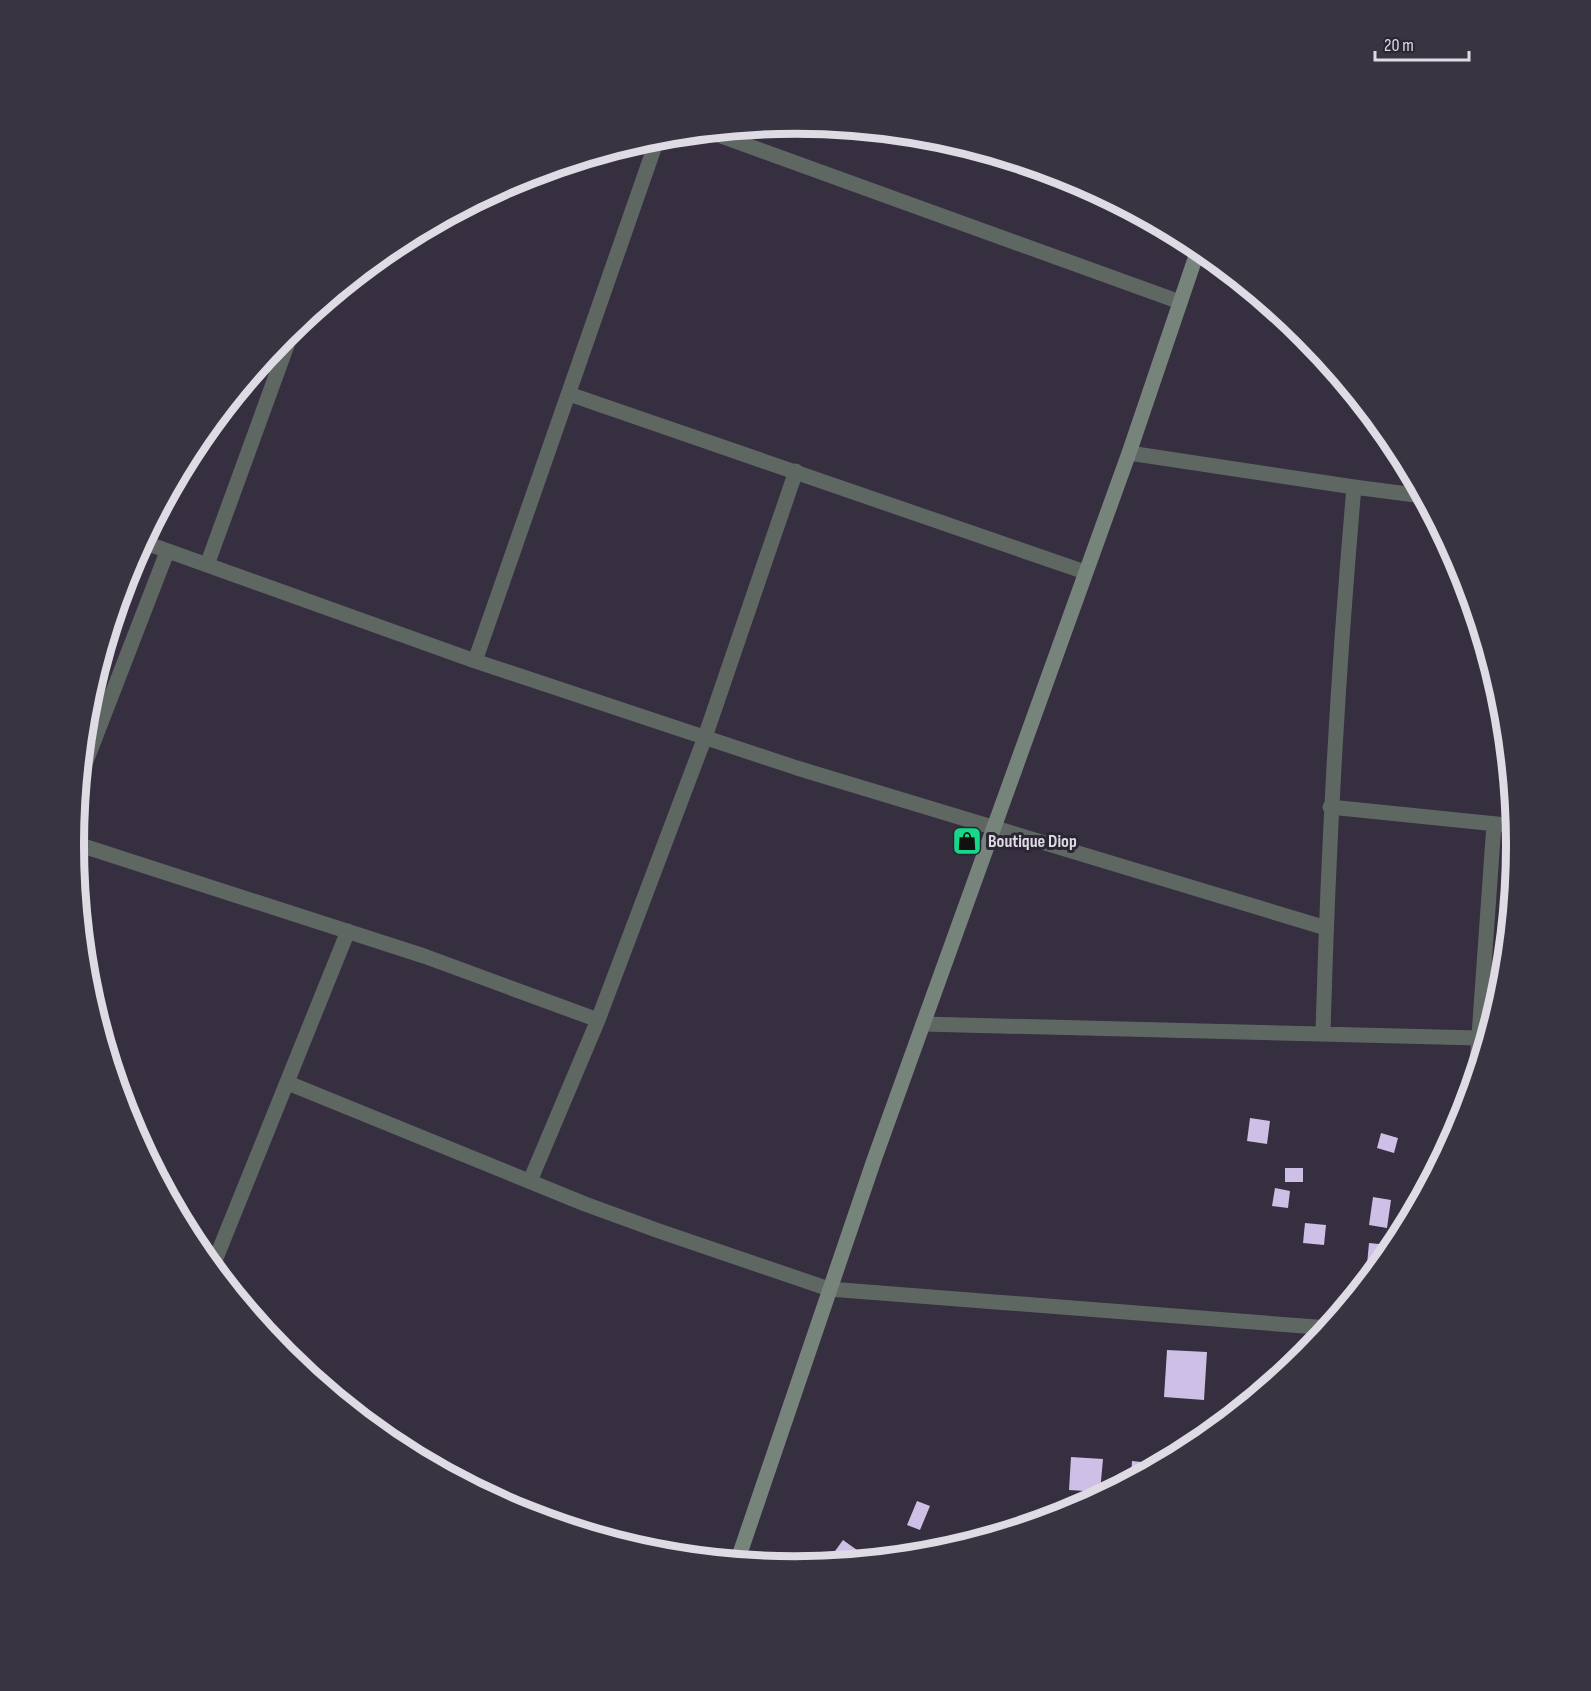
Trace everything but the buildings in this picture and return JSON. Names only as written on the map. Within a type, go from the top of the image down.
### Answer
[{"type":"street","points":[[726,138],[1179,303]]},
{"type":"street","points":[[475,661],[654,149]]},
{"type":"street","points":[[740,1554],[829,1289],[1129,453],[1195,257]]},
{"type":"street","points":[[207,565],[285,349]]},
{"type":"street","points":[[569,394],[1085,572]]},
{"type":"street","points":[[1129,453],[1415,495]]},
{"type":"street","points":[[530,1181],[598,1020],[705,737],[796,471]]},
{"type":"street","points":[[1323,1033],[1330,807],[1354,487]]},
{"type":"street","points":[[151,545],[475,661],[705,737],[994,829],[1326,928]]},
{"type":"street","points":[[90,752],[167,552]]},
{"type":"street","points":[[1330,807],[1506,825]]},
{"type":"street","points":[[1478,1047],[1494,824]]},
{"type":"street","points":[[84,846],[424,956],[598,1020]]},
{"type":"street","points":[[216,1258],[348,931]]},
{"type":"street","points":[[923,1024],[1478,1038]]},
{"type":"street","points":[[288,1083],[659,1231],[829,1289],[1319,1327]]},
{"type":"place","name":"Boutique Diop","points":[[967,841]]}]
